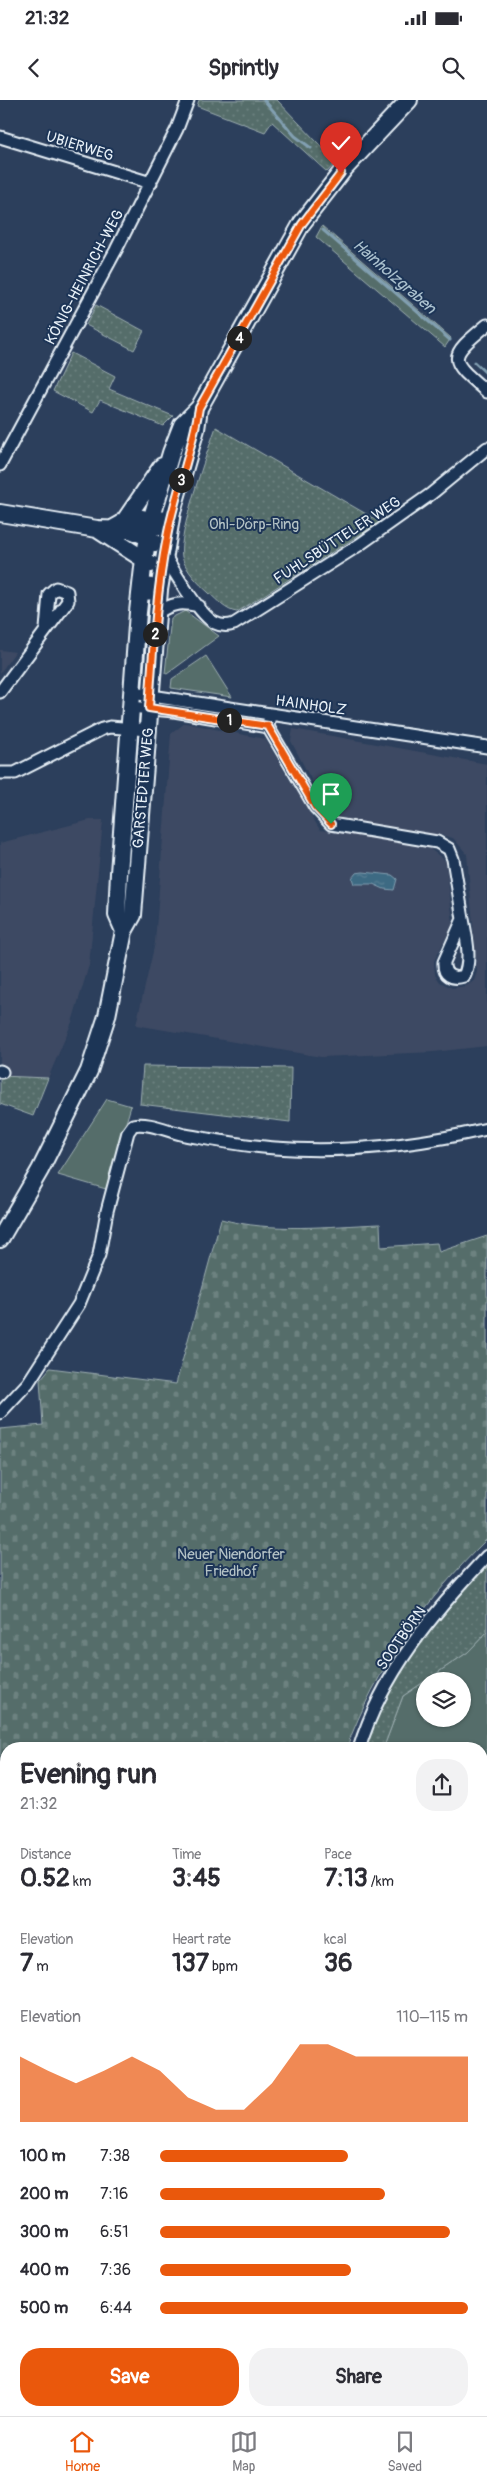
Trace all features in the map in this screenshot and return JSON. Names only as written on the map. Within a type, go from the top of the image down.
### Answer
[{"type":"main road","name":"GARSTEDTER WEG","points":[[124,931],[117,915],[128,728],[144,559],[148,537],[171,454],[182,425],[199,408],[302,224],[344,169],[408,100]]},
{"type":"main road","name":"GARSTEDTER WEG","points":[[0,1239],[40,1170],[89,1071],[107,1016],[124,931],[133,916],[161,571],[172,512],[196,429],[199,408]]},
{"type":"main road","name":"GARSTEDTER WEG","points":[[117,530],[171,454]]},
{"type":"main road","points":[[0,513],[97,528],[131,530],[148,537],[164,554]]},
{"type":"main road","points":[[97,528],[161,571]]},
{"type":"street","name":"KÖNIG-HEINRICH-WEG","points":[[0,465],[151,183],[177,129],[188,100]]},
{"type":"street","name":"UBIERWEG","points":[[0,137],[151,183]]},
{"type":"street","points":[[487,325],[460,348],[457,356],[459,368],[487,392]]},
{"type":"street","name":"FUHLSBÜTTELER WEG","points":[[164,554],[185,588],[210,620],[217,624],[230,625],[238,622],[359,545],[412,508],[487,448]]},
{"type":"street","name":"FUHLSBÜTTELER WEG","points":[[161,571],[185,588]]},
{"type":"street","points":[[157,613],[170,605],[182,602],[199,606]]},
{"type":"street","points":[[0,692],[46,629]]},
{"type":"street","name":"HAINHOLZ","points":[[131,700],[270,714],[487,747]]},
{"type":"street","name":"HAINHOLZ","points":[[150,702],[268,726]]},
{"type":"street","points":[[270,714],[268,726],[315,807],[331,824],[421,838],[438,842],[449,849],[453,859],[463,919]]},
{"type":"street","points":[[0,773],[15,773],[102,729],[128,728],[148,730]]},
{"type":"street","points":[[0,1413],[28,1383],[79,1304],[100,1255],[107,1211],[128,1132],[136,1124],[231,1142],[274,1148],[310,1150],[371,1149],[415,1144],[487,1129]]},
{"type":"street","name":"SOOTBÖRN","points":[[362,1742],[377,1703],[418,1635],[450,1595],[487,1556]]},
{"type":"shaded area","points":[[0,650],[15,652],[0,673]]},
{"type":"shaded area","points":[[185,723],[265,739],[320,830],[426,846],[446,861],[453,924],[434,961],[435,975],[440,982],[452,988],[466,986],[474,981],[477,972],[467,854],[453,838],[343,821],[322,800],[291,741],[293,729],[487,764],[487,1046],[433,1052],[321,1057],[136,1025],[155,943],[171,734]]},
{"type":"shaded area","points":[[90,820],[103,820],[89,965],[72,1022],[48,1078],[0,1076],[0,843]]},
{"type":"green space","points":[[199,100],[277,100],[336,162],[327,172],[272,122],[265,132],[197,106]]},
{"type":"green space","points":[[322,226],[451,338],[445,347],[316,237]]},
{"type":"green space","points":[[96,305],[144,331],[134,350],[86,325]]},
{"type":"green space","points":[[71,353],[115,376],[109,389],[173,416],[163,426],[100,400],[93,412],[53,391]]},
{"type":"green space","name":"Ohl-Dörp-Ring","points":[[216,427],[380,522],[237,612],[229,610],[218,602],[189,572],[182,557],[184,531],[188,513]]},
{"type":"green space","points":[[185,611],[219,636],[167,674],[165,673],[171,618]]},
{"type":"green space","points":[[206,656],[232,697],[171,688],[172,679]]},
{"type":"green space","points":[[143,1066],[291,1068],[290,1122],[140,1104]]},
{"type":"green space","points":[[0,1076],[48,1078],[33,1116],[0,1104]]},
{"type":"green space","points":[[107,1099],[131,1106],[106,1189],[58,1175]]},
{"type":"green space","name":"Neuer Niendorfer Friedhof","points":[[221,1219],[260,1226],[280,1227],[380,1224],[381,1247],[437,1243],[439,1252],[487,1236],[487,1539],[443,1586],[405,1636],[372,1690],[349,1742],[0,1742],[0,1429],[43,1425],[40,1380],[50,1368],[176,1384]]},
{"type":"green space","points":[[487,1564],[487,1632],[468,1652],[438,1672],[416,1672],[416,1687],[403,1696],[386,1742],[367,1742],[386,1698],[400,1674],[415,1650]]},
{"type":"green space","points":[[487,1632],[487,1742],[386,1742],[403,1696],[416,1687],[416,1727],[471,1727],[471,1672],[438,1672],[468,1652]]},
{"type":"water","points":[[356,873],[392,875],[397,879],[394,890],[384,889],[373,884],[354,884],[352,878]]},
{"type":"waterway","name":"Hainholzgraben","points":[[264,100],[295,136],[311,148]]},
{"type":"waterway","name":"Hainholzgraben","points":[[323,230],[450,340]]},
{"type":"waterway","name":"Hainholzgraben","points":[[474,362],[487,374]]},
{"type":"route","points":[[331,824],[315,807],[268,726],[149,708],[158,598],[164,554],[172,512],[196,429],[199,408],[302,224],[341,173]]}]
